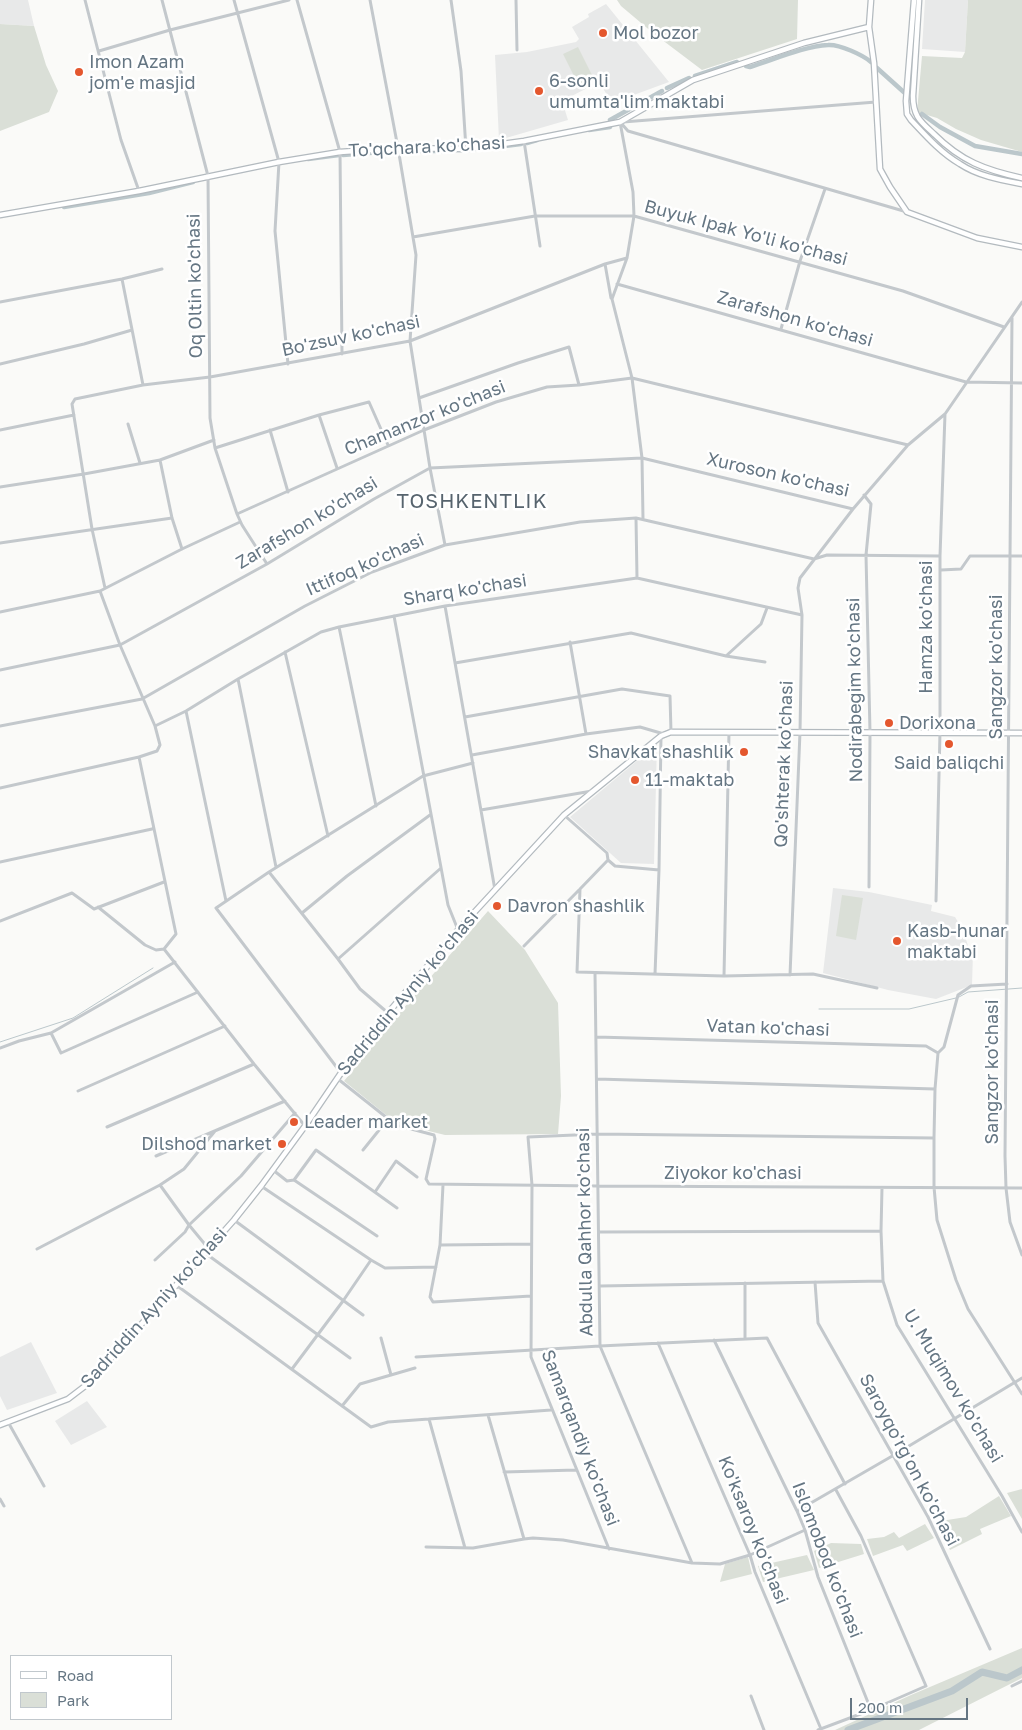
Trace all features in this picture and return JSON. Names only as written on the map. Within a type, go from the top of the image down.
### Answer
[{"type":"street","points":[[85,0],[121,140],[139,192]]},
{"type":"street","name":"Oq Oltin ko'chasi","points":[[162,0],[208,176],[210,418],[215,448],[240,522],[267,564]]},
{"type":"street","points":[[234,0],[279,162],[275,231],[288,364]]},
{"type":"street","points":[[99,50],[289,0]]},
{"type":"street","points":[[297,0],[340,152],[342,354]]},
{"type":"street","points":[[370,0],[416,255],[410,341],[430,468],[446,545]]},
{"type":"street","points":[[451,0],[461,71],[466,149]]},
{"type":"street","points":[[516,0],[517,50]]},
{"type":"street","points":[[871,0],[869,27],[874,63],[880,169],[907,212]]},
{"type":"street","points":[[914,0],[906,101],[911,120],[948,156],[961,165],[987,176],[1022,184]]},
{"type":"street","points":[[920,0],[913,108],[919,119],[945,145],[969,162],[986,169],[1022,178]]},
{"type":"street","name":"To'qchara ko'chasi","points":[[0,215],[139,192],[208,176],[340,152],[398,148],[466,149],[524,141],[620,122],[693,80],[804,43],[869,27]]},
{"type":"street","points":[[910,53],[916,54]]},
{"type":"street","points":[[620,122],[876,102]]},
{"type":"street","points":[[620,122],[628,131],[907,212],[977,238],[1022,247]]},
{"type":"street","points":[[612,299],[626,258],[634,216],[632,192],[620,122]]},
{"type":"street","points":[[524,141],[540,246]]},
{"type":"street","points":[[781,329],[800,261],[825,189]]},
{"type":"street","name":"Buyuk Ipak Yo'li ko'chasi","points":[[413,236],[535,216],[634,216],[903,291],[1005,327]]},
{"type":"street","name":"Bo'zsuv ko'chasi","points":[[74,415],[72,402],[74,399],[143,385],[210,377],[410,341],[606,264],[626,258]]},
{"type":"street","points":[[606,264],[612,299],[632,378],[642,458],[643,519]]},
{"type":"street","points":[[0,302],[122,279],[162,269]]},
{"type":"street","points":[[122,279],[143,385]]},
{"type":"street","name":"Zarafshon ko'chasi","points":[[617,284],[966,382],[1022,383]]},
{"type":"street","name":"Xuroson ko'chasi","points":[[642,458],[853,509],[908,445],[945,414],[1022,302]]},
{"type":"street","name":"Sangzor ko'chasi","points":[[1012,316],[1006,1188],[1010,1222],[1022,1255]]},
{"type":"street","points":[[0,364],[84,344],[132,330]]},
{"type":"street","points":[[419,398],[569,347],[579,385]]},
{"type":"street","points":[[632,378],[908,445]]},
{"type":"street","name":"Chamanzor ko'chasi","points":[[237,514],[424,430],[496,402],[547,387],[632,378]]},
{"type":"street","points":[[215,448],[319,414],[369,402],[388,446]]},
{"type":"street","points":[[319,414],[338,468]]},
{"type":"street","name":"Hamza ko'chasi","points":[[936,901],[940,732],[940,556],[945,414]]},
{"type":"street","points":[[0,430],[74,415],[92,529],[105,588]]},
{"type":"street","points":[[128,424],[140,463]]},
{"type":"street","points":[[270,430],[288,492]]},
{"type":"street","points":[[0,487],[160,460],[214,440]]},
{"type":"street","name":"Zarafshon ko'chasi","points":[[0,670],[120,645],[267,564],[374,499],[430,468],[642,458]]},
{"type":"street","points":[[160,460],[172,518],[182,549]]},
{"type":"street","name":"Nodirabegim ko'chasi","points":[[864,495],[871,504],[866,555],[870,732],[869,887]]},
{"type":"street","name":"Qo'shterak ko'chasi","points":[[790,975],[800,732],[802,615],[798,588],[800,578],[853,509]]},
{"type":"street","points":[[0,544],[172,518]]},
{"type":"street","points":[[636,518],[637,578]]},
{"type":"street","name":"Ittifoq ko'chasi","points":[[0,726],[142,698],[305,606],[372,572],[446,545],[580,522],[636,518],[814,559],[827,555],[940,556]]},
{"type":"street","points":[[0,612],[100,591],[240,522]]},
{"type":"street","points":[[941,570],[961,569],[970,556],[1022,556]]},
{"type":"street","name":"Sharq ko'chasi","points":[[155,726],[186,712],[238,679],[321,632],[446,606],[637,578],[802,615]]},
{"type":"street","points":[[0,788],[139,757],[158,751],[155,726],[120,645],[100,591]]},
{"type":"street","points":[[446,606],[495,890]]},
{"type":"street","points":[[726,656],[761,624],[767,608]]},
{"type":"street","points":[[394,616],[450,914],[458,930]]},
{"type":"street","points":[[339,627],[376,806]]},
{"type":"street","points":[[455,663],[631,633],[726,656],[765,662]]},
{"type":"street","points":[[570,642],[586,734]]},
{"type":"street","points":[[286,652],[328,836]]},
{"type":"street","points":[[238,679],[276,868]]},
{"type":"street","points":[[465,717],[622,689],[670,696],[671,732]]},
{"type":"street","points":[[186,712],[226,901]]},
{"type":"street","points":[[472,755],[586,734],[640,727],[663,735],[655,974]]},
{"type":"street","name":"Sadriddin Ayniy ko'chasi","points":[[0,1425],[68,1399],[89,1383],[234,1220],[306,1126],[341,1073],[388,1013],[458,930],[564,815],[663,735],[671,732],[1022,733]]},
{"type":"street","points":[[724,976],[729,732]]},
{"type":"street","points":[[98,907],[145,945],[156,950],[164,949],[176,934],[152,829],[139,757]]},
{"type":"street","points":[[341,1073],[216,908],[269,872],[423,776],[473,763]]},
{"type":"street","points":[[481,810],[595,791]]},
{"type":"street","points":[[302,913],[347,876],[430,815]]},
{"type":"street","points":[[564,815],[607,853],[608,860],[615,866],[659,870]]},
{"type":"street","points":[[0,862],[152,829]]},
{"type":"street","points":[[524,946],[608,860]]},
{"type":"street","points":[[338,958],[441,868]]},
{"type":"street","points":[[269,872],[338,958],[360,989],[388,1013]]},
{"type":"street","points":[[0,921],[72,893],[92,909],[164,882]]},
{"type":"street","points":[[580,889],[577,972],[724,976],[813,974],[877,988]]},
{"type":"street","points":[[164,949],[254,1064],[306,1126]]},
{"type":"street","points":[[0,1048],[51,1033],[175,962]]},
{"type":"street","name":"Abdulla Qahhor ko'chasi","points":[[596,973],[600,1346],[692,1563]]},
{"type":"street","points":[[1007,984],[971,986],[959,993],[944,1047],[938,1053],[935,1090],[934,1187],[937,1220],[956,1280],[968,1309],[1022,1394]]},
{"type":"street","points":[[51,1033],[61,1053],[198,992]]},
{"type":"street","points":[[78,1091],[225,1026]]},
{"type":"street","name":"Vatan ko'chasi","points":[[596,1037],[926,1046],[938,1053]]},
{"type":"street","points":[[107,1127],[254,1064]]},
{"type":"street","points":[[338,1078],[396,1125],[434,1135],[426,1179],[430,1184],[443,1185],[440,1245],[430,1297],[433,1302],[530,1296]]},
{"type":"street","points":[[597,1080],[935,1090]]},
{"type":"street","points":[[156,1156],[285,1101]]},
{"type":"street","points":[[155,1260],[241,1176],[295,1114]]},
{"type":"street","points":[[363,1150],[388,1119]]},
{"type":"street","points":[[37,1249],[160,1186],[184,1169],[215,1131]]},
{"type":"street","points":[[598,1134],[934,1138]]},
{"type":"street","name":"Samarqandiy ko'chasi","points":[[598,1134],[528,1137],[532,1186],[530,1357],[609,1549]]},
{"type":"street","points":[[294,1180],[316,1150],[397,1208]]},
{"type":"street","points":[[375,1192],[396,1162],[418,1177]]},
{"type":"street","points":[[273,1170],[287,1181],[294,1180],[377,1236]]},
{"type":"street","name":"Ziyokor ko'chasi","points":[[443,1185],[1022,1188]]},
{"type":"street","points":[[160,1186],[206,1250],[350,1358]]},
{"type":"street","points":[[261,1186],[370,1260],[386,1268],[436,1266]]},
{"type":"street","name":"U. Muqimov ko'chasi","points":[[882,1188],[883,1281],[897,1325],[1022,1532]]},
{"type":"street","points":[[234,1220],[363,1315]]},
{"type":"street","points":[[599,1232],[881,1231]]},
{"type":"street","points":[[440,1245],[530,1244]]},
{"type":"street","points":[[292,1369],[343,1301],[370,1260]]},
{"type":"street","points":[[600,1286],[883,1281]]},
{"type":"street","name":"Saroyqo'rg'on ko'chasi","points":[[815,1282],[818,1323],[928,1517],[990,1649]]},
{"type":"street","points":[[745,1283],[745,1339]]},
{"type":"street","points":[[176,1285],[371,1428],[388,1422],[552,1410]]},
{"type":"street","points":[[381,1338],[391,1375]]},
{"type":"street","points":[[416,1358],[600,1346],[767,1338],[845,1484]]},
{"type":"street","name":"Islomobod ko'chasi","points":[[714,1340],[797,1510],[818,1577],[871,1710]]},
{"type":"street","name":"Ko'ksaroy ko'chasi","points":[[658,1343],[750,1554],[754,1572],[819,1729]]},
{"type":"street","points":[[342,1406],[360,1384],[415,1368]]},
{"type":"street","points":[[797,1510],[836,1490],[1022,1378]]},
{"type":"street","points":[[488,1415],[524,1538]]},
{"type":"street","points":[[429,1419],[465,1548]]},
{"type":"street","points":[[8,1422],[44,1486]]},
{"type":"street","points":[[504,1472],[576,1470]]},
{"type":"street","points":[[819,1729],[871,1710],[926,1686],[861,1536],[836,1490]]},
{"type":"street","points":[[0,1500],[4,1506]]},
{"type":"street","points":[[426,1547],[472,1548],[524,1538],[563,1540],[692,1563],[720,1564],[750,1554],[804,1530]]},
{"type":"street","points":[[1012,1686],[1022,1681]]},
{"type":"street","points":[[751,1696],[764,1730]]},
{"type":"shaded area","points":[[0,0],[28,0],[34,26],[0,24]]},
{"type":"shaded area","points":[[925,0],[968,0],[965,52],[922,49]]},
{"type":"shaded area","points":[[606,4],[669,82],[612,103],[599,82],[562,101],[568,120],[499,140],[495,55],[527,52],[576,42],[579,39],[572,27],[589,17],[588,14]]},
{"type":"shaded area","name":"11-maktab","points":[[657,744],[654,864],[621,863],[570,817]]},
{"type":"shaded area","name":"Kasb-hunar maktabi","points":[[833,888],[869,892],[932,905],[931,911],[955,917],[963,930],[970,952],[973,953],[972,985],[936,999],[888,990],[823,973]]},
{"type":"shaded area","points":[[31,1342],[57,1393],[7,1410],[0,1396],[0,1357]]},
{"type":"shaded area","points":[[87,1401],[107,1427],[71,1445],[55,1421]]},
{"type":"green space","points":[[617,0],[798,0],[797,39],[702,70],[653,33],[621,6]]},
{"type":"green space","points":[[968,0],[1022,0],[1022,152],[981,140],[937,118],[917,112],[922,56],[962,58],[965,52]]},
{"type":"green space","points":[[0,24],[34,26],[46,65],[58,91],[49,112],[0,131]]},
{"type":"green space","points":[[578,47],[594,79],[579,86],[563,54]]},
{"type":"green space","points":[[842,895],[863,898],[856,940],[836,936]]},
{"type":"green space","points":[[488,911],[525,950],[558,1003],[561,1096],[558,1134],[445,1135],[396,1123],[344,1081],[408,1003]]},
{"type":"green space","points":[[1022,1489],[1022,1519],[1007,1493]]},
{"type":"green space","points":[[999,1496],[1011,1516],[980,1529],[982,1534],[950,1550],[935,1522],[966,1517]]},
{"type":"green space","points":[[925,1524],[934,1538],[907,1551],[903,1545],[873,1556],[867,1539],[884,1537],[894,1532],[899,1538]]},
{"type":"green space","points":[[831,1543],[861,1544],[864,1554],[819,1568],[814,1551]]},
{"type":"green space","points":[[807,1555],[814,1570],[763,1582],[758,1566]]},
{"type":"green space","points":[[748,1557],[752,1574],[720,1582],[725,1564]]},
{"type":"green space","points":[[1022,1648],[1022,1678],[919,1730],[835,1730],[911,1695]]},
{"type":"waterway","points":[[746,66],[750,67],[799,51],[828,45],[838,46],[851,51],[871,62]]},
{"type":"waterway","points":[[695,76],[737,62]]},
{"type":"waterway","points":[[877,68],[907,95]]},
{"type":"waterway","points":[[667,88],[689,78]]},
{"type":"waterway","points":[[610,120],[662,91]]},
{"type":"waterway","points":[[922,114],[940,127],[975,146],[1022,154]]},
{"type":"waterway","points":[[589,130],[610,127]]},
{"type":"waterway","points":[[527,143],[537,140]]},
{"type":"waterway","points":[[505,146],[521,144]]},
{"type":"waterway","points":[[343,155],[395,151]]},
{"type":"waterway","points":[[401,151],[445,151]]},
{"type":"waterway","points":[[308,159],[339,155]]},
{"type":"waterway","points":[[64,207],[149,193],[193,182]]},
{"type":"waterway","points":[[0,1042],[73,1018],[153,968]]},
{"type":"waterway","points":[[959,997],[968,992],[1022,988]]},
{"type":"waterway","points":[[819,1009],[909,1009],[956,998]]},
{"type":"waterway","points":[[848,1730],[952,1691],[982,1672],[1007,1678],[1022,1670]]},
{"type":"place","name":"Mol bozor","points":[[603,33]]},
{"type":"place","name":"Imon Azam jom'e masjid","points":[[79,72]]},
{"type":"place","name":"6-sonli umumta'lim maktabi","points":[[539,91]]},
{"type":"place","name":"Dorixona","points":[[889,723]]},
{"type":"place","name":"Said baliqchi","points":[[949,744]]},
{"type":"place","name":"Shavkat shashlik","points":[[744,752]]},
{"type":"place","name":"11-maktab","points":[[635,780]]},
{"type":"place","name":"Davron shashlik","points":[[497,906]]},
{"type":"place","name":"Kasb-hunar maktabi","points":[[897,941]]},
{"type":"place","name":"Leader market","points":[[294,1122]]},
{"type":"place","name":"Dilshod market","points":[[282,1144]]},
{"type":"district","name":"TOSHKENTLIK","points":[[472,502]]}]
